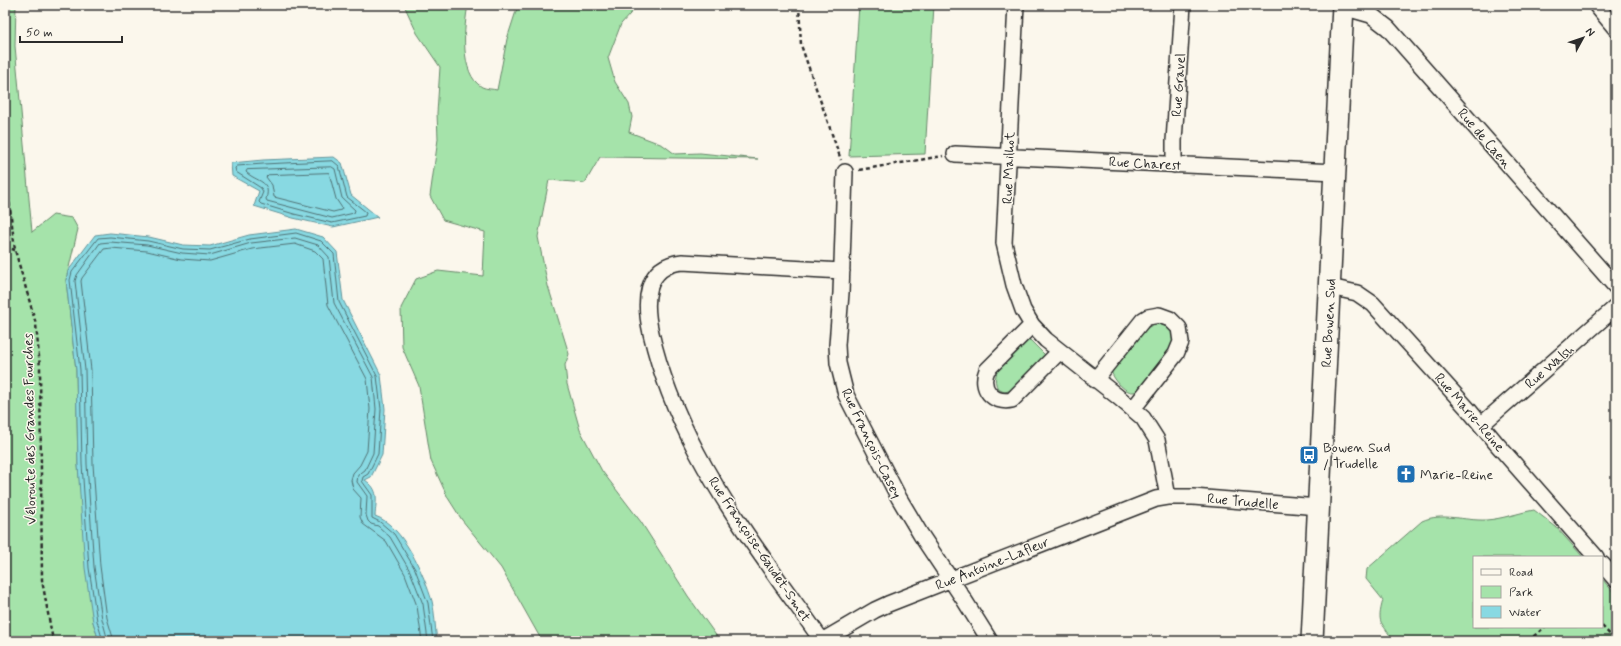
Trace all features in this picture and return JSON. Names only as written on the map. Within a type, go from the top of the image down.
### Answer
[{"type":"street","name":"Rue Mailhot","points":[[1016,5],[1004,243],[1008,267],[1023,310],[1032,325],[1059,352],[1143,418],[1156,440],[1168,497]]},
{"type":"street","name":"Rue Gravel","points":[[1174,165],[1174,141],[1183,5]]},
{"type":"street","points":[[1596,5],[1616,29]]},
{"type":"street","name":"Rue Bowen Sud","points":[[1312,641],[1343,6]]},
{"type":"street","name":"Rue de Caen","points":[[1343,6],[1371,14],[1388,28],[1616,287]]},
{"type":"street","name":"Rue Charest","points":[[955,154],[1008,155],[1174,165],[1336,172]]},
{"type":"street","name":"Rue François-Casey","points":[[845,172],[842,271],[837,345],[838,363],[846,395],[899,498],[921,535],[990,641]]},
{"type":"street","name":"Rue Françoise-Gaudet-Smet","points":[[822,641],[735,516],[693,445],[668,392],[658,362],[648,320],[647,302],[648,292],[653,279],[663,269],[672,263],[682,262],[842,271]]},
{"type":"street","name":"Rue Marie-Reine","points":[[1330,287],[1357,293],[1373,304],[1481,424],[1595,556]]},
{"type":"street","name":"Rue Walsh","points":[[1481,424],[1616,307]]},
{"type":"street","points":[[1095,380],[1143,320],[1148,317],[1160,315],[1170,319],[1179,328],[1181,335],[1180,348],[1133,409]]},
{"type":"street","points":[[1032,325],[987,370],[985,376],[985,388],[992,398],[1006,402],[1012,400],[1059,352]]},
{"type":"street","name":"Rue Antoine-Lafleur","points":[[822,641],[875,610],[1142,503],[1168,497]]},
{"type":"street","name":"Rue Trudelle","points":[[1168,497],[1193,497],[1319,507]]},
{"type":"street","points":[[1603,565],[1616,580]]},
{"type":"path","points":[[799,5],[801,45],[845,172],[955,154]]},
{"type":"path","name":"Véloroute des Grandes Fourches","points":[[5,147],[15,250],[36,324],[40,368],[42,580],[53,641]]},
{"type":"path","points":[[5,247],[15,250]]},
{"type":"path","points":[[1603,627],[1616,641]]},
{"type":"path","points":[[1528,641],[1544,628]]},
{"type":"green space","points":[[5,5],[16,5],[15,46],[32,232],[53,215],[72,218],[78,229],[66,280],[76,370],[78,465],[93,622],[99,641],[5,641]]},
{"type":"green space","points":[[404,5],[468,5],[465,25],[466,61],[475,81],[482,87],[497,90],[507,39],[518,5],[638,5],[621,24],[608,58],[615,82],[629,104],[632,117],[629,132],[663,145],[675,154],[700,153],[758,159],[600,157],[585,183],[549,180],[538,237],[548,286],[569,354],[565,365],[567,384],[580,430],[602,471],[641,522],[688,596],[720,641],[542,641],[501,568],[462,520],[448,498],[431,461],[419,386],[402,347],[401,308],[416,279],[438,271],[483,276],[485,232],[443,220],[430,196],[438,139],[437,113],[440,67],[417,33]]},
{"type":"green space","points":[[859,5],[934,5],[925,154],[849,156]]},
{"type":"green space","points":[[1158,323],[1166,327],[1171,332],[1173,342],[1171,347],[1140,390],[1130,392],[1119,384],[1113,376],[1111,369],[1138,336],[1151,326]]},
{"type":"green space","points":[[1030,340],[1046,356],[1014,390],[1004,392],[998,389],[996,375],[999,368],[1009,356]]},
{"type":"green space","points":[[1534,510],[1556,527],[1582,556],[1473,556],[1473,628],[1603,628],[1603,580],[1616,595],[1616,641],[1393,641],[1381,622],[1380,614],[1383,600],[1366,579],[1367,569],[1422,521],[1429,518],[1445,517],[1486,520]]},
{"type":"water","points":[[334,157],[342,163],[351,195],[378,217],[333,227],[293,218],[254,206],[259,191],[232,176],[231,163]]},
{"type":"water","points":[[296,229],[323,237],[337,252],[343,300],[381,375],[385,409],[382,455],[371,477],[365,480],[370,484],[375,492],[375,516],[385,521],[395,529],[411,552],[424,578],[432,601],[437,641],[99,641],[93,622],[85,568],[78,465],[76,370],[66,280],[68,271],[95,235],[110,233],[149,237],[183,245],[210,246],[249,235]]},
{"type":"place","name":"Bowen Sud / Trudelle","points":[[1309,455]]},
{"type":"place","name":"Marie-Reine","points":[[1406,474]]}]
